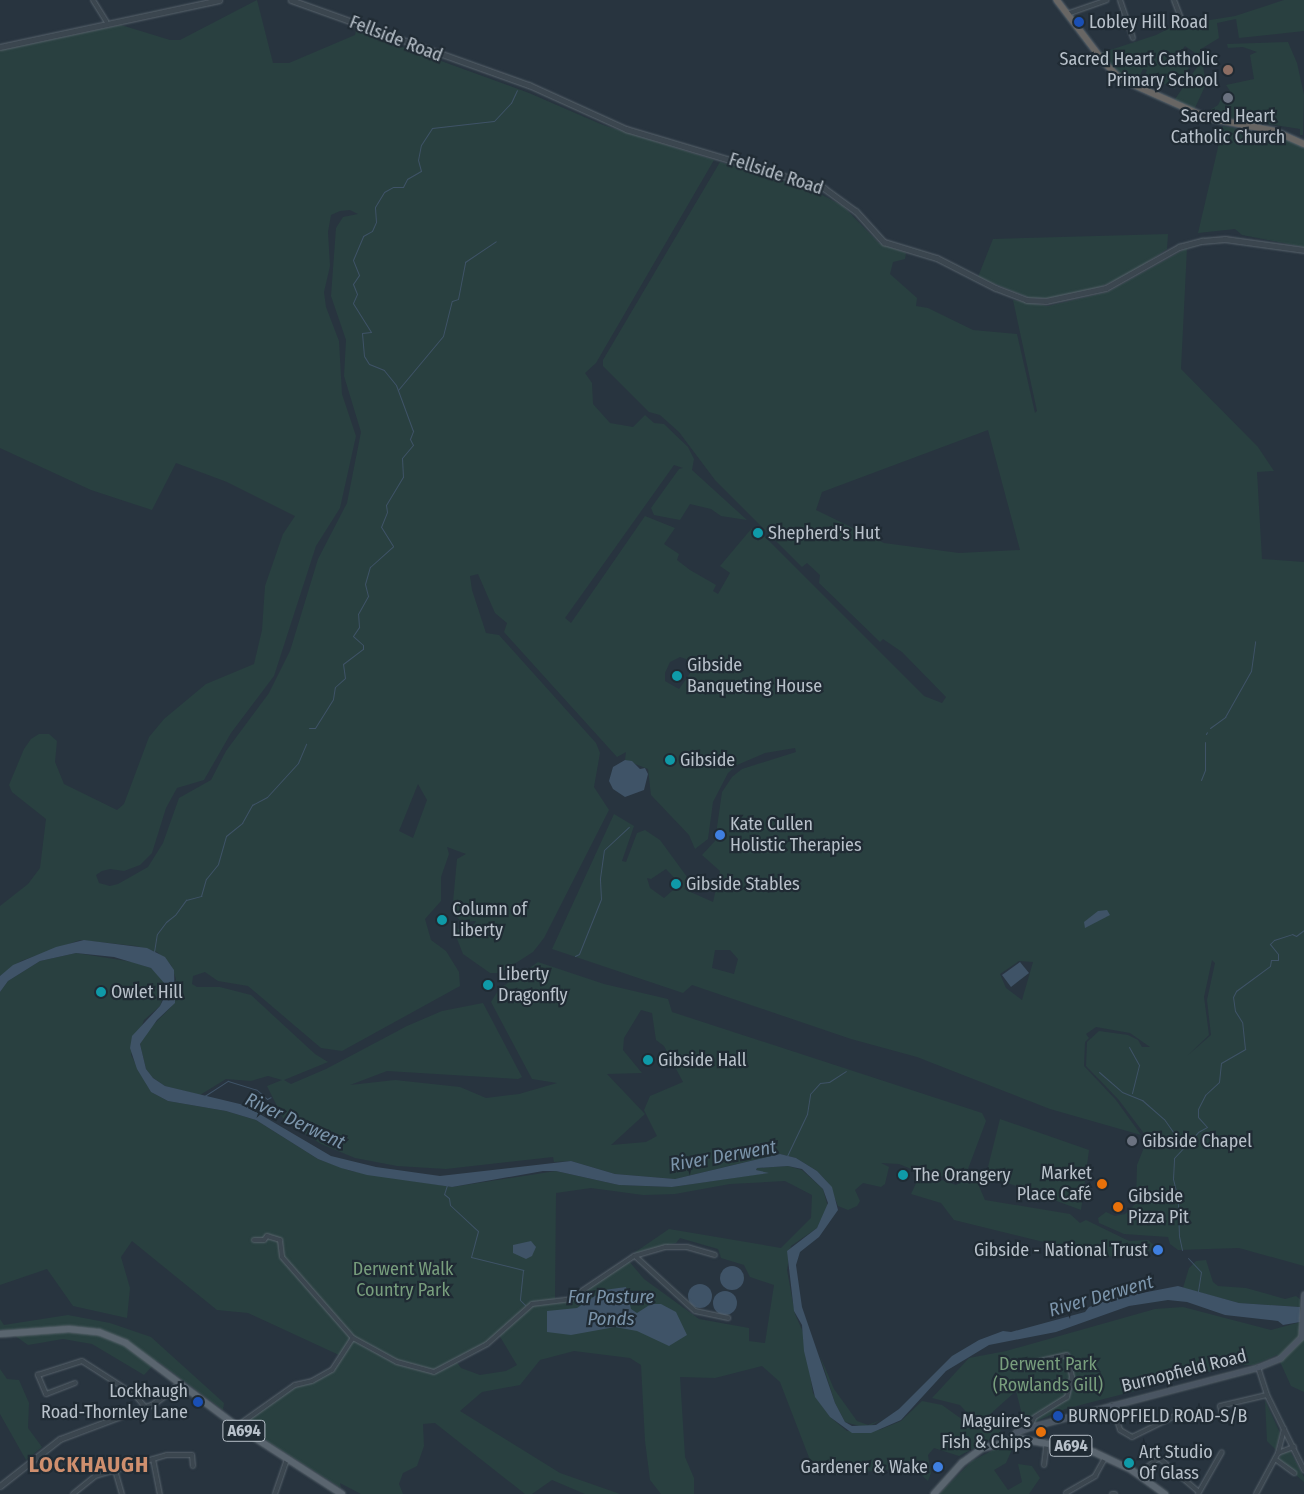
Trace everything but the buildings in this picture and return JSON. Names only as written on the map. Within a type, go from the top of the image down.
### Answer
[{"type":"highway","points":[[1057,0],[1110,68],[1131,84],[1208,118],[1275,131],[1304,144]]},
{"type":"main road","name":"Burnopfield Road","points":[[1010,1440],[1024,1429],[1030,1427],[1258,1367],[1292,1349],[1301,1337],[1303,1296]]},
{"type":"main road","name":"A694","points":[[0,1334],[69,1329],[99,1332],[126,1343],[152,1362],[178,1385],[236,1426],[342,1494]]},
{"type":"main road","points":[[1021,1439],[1024,1429]]},
{"type":"main road","name":"A694","points":[[934,1494],[968,1458],[983,1448],[1010,1440],[1021,1439],[1083,1449],[1132,1470],[1161,1493]]},
{"type":"street","points":[[94,0],[106,22]]},
{"type":"street","points":[[0,46],[106,22],[218,0]]},
{"type":"street","name":"Fellside Road","points":[[291,0],[529,85],[626,130],[824,188],[856,211],[884,242],[926,254],[996,288],[1027,300],[1046,301],[1106,288],[1174,250],[1202,241],[1225,239],[1304,250]]},
{"type":"street","points":[[1067,14],[1107,0]]},
{"type":"street","points":[[1120,0],[1133,38]]},
{"type":"street","points":[[1174,0],[1182,21]]},
{"type":"street","points":[[254,1240],[264,1240],[267,1236],[280,1240],[282,1257],[351,1339],[397,1362],[434,1372],[487,1344],[532,1304],[570,1299],[635,1256],[666,1247],[687,1247],[715,1255]]},
{"type":"street","points":[[635,1256],[695,1311],[728,1318]]},
{"type":"street","points":[[236,1426],[295,1385],[312,1381],[332,1370],[345,1352],[351,1339]]},
{"type":"street","points":[[1014,1367],[1067,1355],[1072,1376],[1067,1397],[1034,1418],[1030,1427]]},
{"type":"street","points":[[75,1383],[46,1394],[38,1375],[82,1360],[135,1395],[144,1408]]},
{"type":"street","points":[[1258,1367],[1267,1395],[1304,1470]]},
{"type":"street","points":[[0,1486],[60,1439],[85,1427],[144,1408],[164,1398],[178,1385]]},
{"type":"street","points":[[1222,1412],[1220,1406],[1267,1395]]},
{"type":"street","points":[[1112,1404],[1120,1430],[1132,1437],[1177,1415],[1176,1410]]},
{"type":"street","points":[[1256,1494],[1278,1453],[1284,1429]]},
{"type":"street","points":[[1044,1465],[1047,1442]]},
{"type":"street","points":[[1278,1453],[1294,1447]]},
{"type":"street","points":[[1146,1468],[1159,1458],[1198,1493],[1222,1452]]},
{"type":"street","points":[[73,1494],[88,1480],[153,1459],[177,1454],[192,1455],[193,1466]]},
{"type":"street","points":[[1066,1493],[1094,1476],[1105,1458]]},
{"type":"street","points":[[153,1459],[160,1494]]},
{"type":"street","points":[[275,1494],[288,1459]]},
{"type":"street","points":[[1275,1459],[1294,1473]]},
{"type":"street","points":[[115,1470],[122,1494]]},
{"type":"green space","points":[[257,0],[273,63],[289,63],[355,35],[356,30],[529,93],[603,125],[714,160],[596,363],[585,373],[592,383],[593,404],[610,423],[633,427],[645,415],[654,423],[664,424],[688,447],[694,459],[692,470],[747,520],[721,516],[711,509],[690,504],[680,520],[654,515],[651,508],[679,469],[683,468],[674,465],[565,618],[571,623],[645,516],[675,528],[664,544],[679,554],[677,560],[716,585],[713,591],[718,594],[730,573],[720,566],[752,528],[753,536],[758,541],[764,536],[924,696],[942,703],[946,697],[902,652],[883,639],[880,642],[819,583],[820,575],[807,563],[802,567],[715,480],[679,432],[660,415],[649,412],[603,366],[603,360],[720,162],[813,190],[843,206],[879,243],[906,253],[905,259],[893,262],[890,274],[917,298],[916,306],[928,308],[973,330],[1017,334],[1035,413],[1037,411],[1013,300],[1048,306],[1108,292],[1187,248],[1181,369],[1258,447],[1274,471],[1257,472],[1262,559],[1304,562],[1304,1266],[1239,1248],[1178,1250],[1170,1244],[1168,1237],[1124,1234],[1099,1223],[1098,1218],[1106,1212],[1115,1216],[1125,1214],[1136,1203],[1137,1165],[1145,1145],[1143,1132],[1118,1099],[1086,1066],[1087,1042],[1099,1031],[1128,1035],[1138,1040],[1142,1047],[1150,1047],[1130,1033],[1096,1027],[1086,1034],[1089,1038],[1085,1042],[1084,1066],[1116,1100],[1141,1135],[1050,1109],[917,1057],[851,1039],[692,985],[683,993],[552,949],[614,814],[634,826],[622,861],[626,862],[637,833],[645,830],[660,840],[690,881],[684,889],[713,902],[720,871],[702,855],[715,841],[722,792],[732,777],[742,769],[796,752],[795,748],[765,753],[737,765],[728,773],[713,802],[708,839],[695,849],[689,835],[651,795],[648,769],[625,760],[626,752],[617,757],[504,632],[507,623],[495,613],[478,574],[470,576],[472,590],[486,633],[499,635],[596,743],[600,753],[594,787],[609,810],[544,938],[533,952],[500,973],[490,973],[463,954],[452,926],[468,933],[476,921],[462,922],[452,913],[457,859],[466,854],[447,847],[449,854],[441,877],[441,901],[425,919],[431,940],[446,951],[459,972],[460,986],[342,1051],[321,1048],[248,986],[218,981],[205,972],[193,976],[192,984],[197,987],[220,987],[251,995],[315,1054],[328,1062],[284,1080],[291,1084],[326,1069],[407,1026],[442,1011],[483,1003],[522,1077],[518,1079],[387,1071],[350,1085],[395,1080],[460,1087],[486,1098],[519,1094],[557,1083],[532,1079],[491,1002],[499,989],[538,962],[604,984],[668,999],[672,1012],[982,1113],[986,1121],[965,1177],[930,1176],[956,1185],[974,1175],[985,1200],[1070,1214],[1080,1223],[1086,1220],[1129,1241],[1148,1240],[1154,1245],[1153,1251],[1105,1257],[954,1220],[941,1203],[911,1194],[921,1173],[899,1164],[881,1163],[889,1167],[885,1184],[881,1187],[863,1183],[855,1190],[860,1201],[857,1206],[848,1210],[838,1206],[829,1184],[817,1171],[796,1158],[780,1154],[675,1179],[615,1174],[571,1161],[554,1162],[553,1157],[446,1169],[397,1166],[355,1158],[321,1144],[284,1120],[267,1086],[282,1080],[268,1076],[251,1081],[226,1079],[200,1095],[165,1086],[152,1077],[146,1069],[140,1044],[149,1029],[171,1007],[176,979],[171,965],[157,952],[136,946],[80,940],[21,961],[0,976],[0,906],[28,884],[40,868],[46,819],[12,792],[9,785],[24,749],[31,739],[39,734],[49,734],[57,741],[55,762],[64,784],[117,810],[124,804],[149,737],[164,719],[206,684],[254,664],[262,630],[265,586],[283,534],[295,516],[227,482],[176,463],[152,510],[91,490],[0,448],[0,50],[121,25],[170,40],[180,40]],"holes":[[[350,210],[358,214],[343,217],[336,228],[331,296],[346,340],[344,376],[361,432],[347,503],[318,559],[290,651],[269,693],[226,751],[211,780],[179,798],[163,843],[148,867],[118,884],[110,886],[99,883],[96,875],[102,871],[110,869],[124,871],[140,865],[152,853],[166,808],[177,788],[204,780],[231,733],[274,676],[316,546],[340,508],[356,436],[342,394],[339,341],[326,307],[324,292],[330,266],[328,232],[331,215],[340,211]],[[988,430],[1020,550],[959,553],[884,543],[816,510],[822,492]],[[680,657],[686,659],[691,672],[679,689],[665,681],[665,673],[670,662]],[[418,784],[427,800],[413,838],[399,831]],[[666,869],[680,884],[664,898],[650,888],[647,878],[651,879]],[[715,950],[730,950],[738,959],[734,974],[712,968]],[[1212,960],[1215,963],[1207,1000],[1211,1035],[1187,1056],[1209,1035],[1204,997]],[[1019,961],[1033,962],[1022,1000],[1006,988],[1000,974]],[[641,1010],[652,1013],[656,1040],[664,1046],[683,1082],[650,1096],[644,1110],[657,1136],[646,1142],[611,1145],[645,1114],[607,1074],[642,1073],[623,1050],[624,1038]]]},
{"type":"green space","points":[[1284,0],[1304,0],[1304,31],[1239,38],[1236,19],[1217,23],[1219,38],[1201,49],[1198,55],[1185,46],[1179,54],[1192,63],[1175,89],[1145,75],[1147,70],[1143,69],[1136,83],[1117,71],[1101,53],[1156,35],[1184,21],[1198,22],[1235,16]]},
{"type":"green space","points":[[1288,42],[1297,63],[1304,95],[1303,135],[1300,135],[1300,129],[1204,114],[1218,105],[1224,93],[1230,91],[1226,85],[1254,79],[1250,55],[1257,52],[1243,47],[1228,48],[1227,44]]},
{"type":"green space","points":[[1202,60],[1206,84],[1194,110],[1173,102]]},
{"type":"green space","points":[[1223,126],[1283,137],[1304,148],[1304,247],[1242,235],[1235,229],[1198,233]]},
{"type":"green space","points":[[1168,234],[1167,249],[1131,273],[1096,289],[1051,298],[1030,298],[978,277],[993,239]]},
{"type":"green space","name":"Derwent Walk Country Park","points":[[76,953],[133,962],[151,968],[163,979],[165,989],[160,1006],[144,1020],[131,1055],[151,1092],[168,1101],[226,1111],[256,1120],[318,1159],[351,1171],[452,1187],[556,1171],[619,1185],[672,1187],[766,1173],[756,1170],[757,1168],[788,1166],[802,1170],[823,1189],[828,1207],[817,1228],[791,1246],[787,1270],[795,1314],[803,1332],[813,1393],[830,1417],[847,1431],[879,1430],[901,1421],[922,1401],[942,1405],[977,1430],[996,1420],[1001,1429],[999,1435],[959,1456],[934,1448],[928,1455],[931,1473],[928,1481],[919,1473],[903,1468],[835,1475],[810,1460],[780,1382],[762,1366],[715,1378],[680,1377],[685,1457],[694,1478],[694,1494],[661,1494],[650,1480],[645,1441],[641,1365],[630,1358],[574,1351],[540,1360],[520,1385],[482,1392],[460,1411],[560,1473],[620,1494],[585,1494],[552,1480],[532,1494],[525,1494],[435,1423],[423,1424],[424,1446],[417,1466],[403,1473],[399,1484],[403,1494],[361,1494],[340,1483],[341,1488],[240,1424],[295,1385],[312,1381],[332,1370],[342,1357],[339,1355],[248,1313],[217,1310],[132,1241],[121,1257],[130,1288],[127,1318],[73,1306],[47,1269],[0,1285],[0,992],[8,981],[40,961]],"holes":[[[785,1181],[812,1195],[811,1218],[781,1248],[669,1229],[634,1253],[676,1243],[680,1238],[718,1249],[721,1258],[744,1265],[750,1277],[774,1285],[765,1343],[749,1341],[749,1328],[699,1319],[644,1279],[628,1260],[570,1299],[555,1300],[556,1193],[591,1188],[643,1195],[675,1194],[730,1184]],[[499,1335],[517,1365],[506,1371],[480,1375],[461,1368],[457,1362]]]},
{"type":"green space","points":[[1000,1119],[1089,1150],[1081,1210],[986,1175]]},
{"type":"green space","points":[[1206,1260],[1213,1282],[1218,1286],[1246,1288],[1285,1299],[1296,1296],[1300,1299],[1300,1307],[1239,1303],[1183,1288],[1189,1268],[1196,1261]]},
{"type":"green space","name":"Derwent Park (Rowlands Gill)","points":[[1183,1307],[1271,1330],[1304,1321],[1304,1392],[1291,1386],[1277,1355],[1254,1365],[1236,1365],[1065,1409],[1025,1426],[1016,1391],[978,1425],[960,1405],[932,1398],[969,1358],[1006,1351],[1155,1309]]},
{"type":"green space","points":[[68,1315],[110,1323],[151,1337],[224,1403],[223,1410],[157,1361],[144,1375],[92,1344],[63,1339],[28,1345],[7,1330],[0,1330],[0,1319],[4,1325]]},
{"type":"green space","points":[[820,1356],[834,1389],[857,1421],[868,1425],[881,1420],[866,1428],[845,1422],[835,1403]]},
{"type":"green space","points":[[0,1369],[7,1379],[19,1380],[29,1403],[28,1428],[42,1447],[26,1460],[0,1414]]},
{"type":"green space","points":[[1265,1400],[1280,1433],[1276,1450],[1267,1441]]},
{"type":"green space","points":[[1014,1445],[1006,1463],[994,1470],[1008,1490],[1022,1482],[1018,1464],[1032,1466],[1040,1478],[1029,1494],[939,1494],[972,1461],[997,1448]]},
{"type":"green space","points":[[1290,1451],[1304,1477],[1304,1482],[1278,1460],[1282,1453]]},
{"type":"water","points":[[625,760],[632,761],[640,769],[645,768],[648,774],[644,790],[625,797],[613,789],[609,781],[613,767]]},
{"type":"water","points":[[1107,910],[1110,915],[1085,928],[1084,922],[1098,911]]},
{"type":"water","points":[[84,940],[147,948],[165,957],[174,970],[175,1003],[157,1020],[140,1044],[146,1069],[153,1078],[165,1086],[244,1105],[331,1156],[376,1167],[440,1176],[571,1161],[615,1174],[675,1179],[780,1154],[796,1158],[817,1171],[832,1187],[838,1210],[819,1237],[800,1252],[796,1265],[802,1307],[835,1403],[845,1422],[852,1426],[876,1425],[899,1409],[952,1356],[979,1340],[1003,1331],[1011,1332],[1085,1312],[1089,1307],[1111,1299],[1178,1286],[1239,1303],[1300,1307],[1300,1322],[1283,1325],[1278,1321],[1225,1315],[1187,1302],[1168,1300],[1129,1306],[1056,1332],[989,1345],[946,1371],[901,1420],[871,1433],[852,1433],[830,1417],[815,1397],[804,1351],[802,1325],[794,1311],[787,1251],[817,1228],[828,1203],[823,1189],[802,1169],[788,1166],[757,1168],[756,1170],[769,1173],[672,1187],[619,1185],[556,1171],[543,1171],[452,1187],[367,1175],[341,1168],[318,1159],[256,1120],[226,1111],[168,1101],[151,1092],[137,1069],[130,1048],[132,1036],[160,1006],[164,998],[165,984],[151,968],[114,957],[76,953],[40,961],[8,981],[0,992],[0,976],[13,965],[56,947]]},
{"type":"water","points":[[1020,962],[1029,973],[1011,987],[1002,975]]},
{"type":"water","points":[[531,1241],[536,1247],[532,1256],[526,1259],[513,1253],[513,1245]]},
{"type":"water","points":[[732,1266],[741,1269],[744,1278],[741,1287],[732,1290],[723,1287],[720,1278],[723,1269]]},
{"type":"water","points":[[700,1284],[709,1287],[712,1296],[709,1305],[700,1308],[691,1305],[688,1296],[691,1287]]},
{"type":"water","name":"Far Pasture Ponds","points":[[626,1287],[631,1309],[637,1313],[651,1304],[661,1304],[676,1312],[687,1335],[669,1346],[637,1331],[615,1327],[571,1335],[547,1332],[547,1311],[577,1308],[604,1290]]},
{"type":"water","points":[[725,1291],[734,1294],[737,1303],[734,1312],[725,1315],[716,1312],[713,1303],[716,1294]]},
{"type":"waterway","points":[[309,728],[315,728],[333,699],[335,687],[345,678],[343,664],[363,649],[363,645],[353,636],[359,627],[358,614],[368,596],[365,584],[370,567],[393,546],[381,527],[387,512],[386,505],[403,477],[402,458],[413,445],[410,439],[413,431],[396,385],[384,370],[369,364],[364,356],[362,333],[371,332],[353,303],[357,294],[353,284],[359,275],[353,260],[363,236],[372,231],[376,222],[375,207],[384,192],[393,187],[403,187],[407,179],[421,171],[418,160],[421,145],[432,128],[494,121],[511,103],[517,90]]},
{"type":"waterway","points":[[398,390],[443,336],[452,301],[458,299],[465,262],[496,241]]},
{"type":"waterway","points":[[1210,728],[1225,717],[1251,671],[1255,641]]},
{"type":"waterway","points":[[1201,780],[1205,770],[1205,742]]},
{"type":"waterway","points":[[154,952],[157,934],[166,922],[175,915],[186,900],[201,896],[206,879],[218,864],[226,836],[242,823],[252,805],[267,797],[298,763],[306,744]]},
{"type":"waterway","points":[[575,956],[579,954],[601,899],[600,878],[604,850],[629,827]]},
{"type":"waterway","points":[[1182,1250],[1179,1236],[1178,1199],[1173,1179],[1174,1158],[1198,1132],[1207,1127],[1198,1117],[1198,1109],[1205,1095],[1219,1082],[1221,1063],[1245,1049],[1242,1022],[1235,1011],[1233,997],[1236,991],[1270,966],[1271,960],[1278,960],[1278,954],[1270,944],[1274,940],[1292,934],[1296,936],[1304,930]]},
{"type":"waterway","points":[[1129,1047],[1139,1065],[1132,1093]]},
{"type":"waterway","name":"River Derwent","points":[[787,1156],[807,1114],[810,1094],[820,1083],[829,1082],[846,1071]]},
{"type":"waterway","points":[[1099,1072],[1122,1092],[1142,1100],[1164,1119],[1183,1146]]},
{"type":"waterway","name":"River Derwent","points":[[203,1097],[228,1081],[257,1090],[267,1099],[271,1097]]},
{"type":"waterway","points":[[447,1185],[444,1194],[449,1198],[450,1205],[478,1231],[471,1257],[523,1270],[520,1300],[525,1305]]},
{"type":"waterway","points":[[1188,1258],[1201,1272],[1198,1292]]},
{"type":"place","name":"Lobley Hill Road","points":[[1079,22]]},
{"type":"place","name":"Sacred Heart Catholic Primary School","points":[[1228,70]]},
{"type":"place","name":"Sacred Heart Catholic Church","points":[[1228,98]]},
{"type":"place","name":"Shepherd's Hut","points":[[758,533]]},
{"type":"place","name":"Gibside Banqueting House","points":[[677,676]]},
{"type":"place","name":"Gibside","points":[[670,760]]},
{"type":"place","name":"Kate Cullen Holistic Therapies","points":[[720,835]]},
{"type":"place","name":"Gibside Stables","points":[[676,884]]},
{"type":"place","name":"Column of Liberty","points":[[442,920]]},
{"type":"place","name":"Liberty Dragonfly","points":[[488,985]]},
{"type":"place","name":"Owlet Hill","points":[[101,992]]},
{"type":"place","name":"Gibside Hall","points":[[648,1060]]},
{"type":"place","name":"Gibside Chapel","points":[[1132,1141]]},
{"type":"place","name":"The Orangery","points":[[903,1175]]},
{"type":"place","name":"Market Place Café","points":[[1102,1184]]},
{"type":"place","name":"Gibside Pizza Pit","points":[[1118,1207]]},
{"type":"place","name":"Gibside - National Trust","points":[[1158,1250]]},
{"type":"place","name":"Lockhaugh Road-Thornley Lane","points":[[198,1402]]},
{"type":"place","name":"BURNOPFIELD ROAD-S/B","points":[[1058,1416]]},
{"type":"place","name":"Maguire's Fish & Chips","points":[[1041,1432]]},
{"type":"place","name":"Art Studio Of Glass","points":[[1129,1463]]},
{"type":"place","name":"Gardener & Wake","points":[[938,1467]]},
{"type":"district","name":"LOCKHAUGH","points":[[89,1465]]}]
